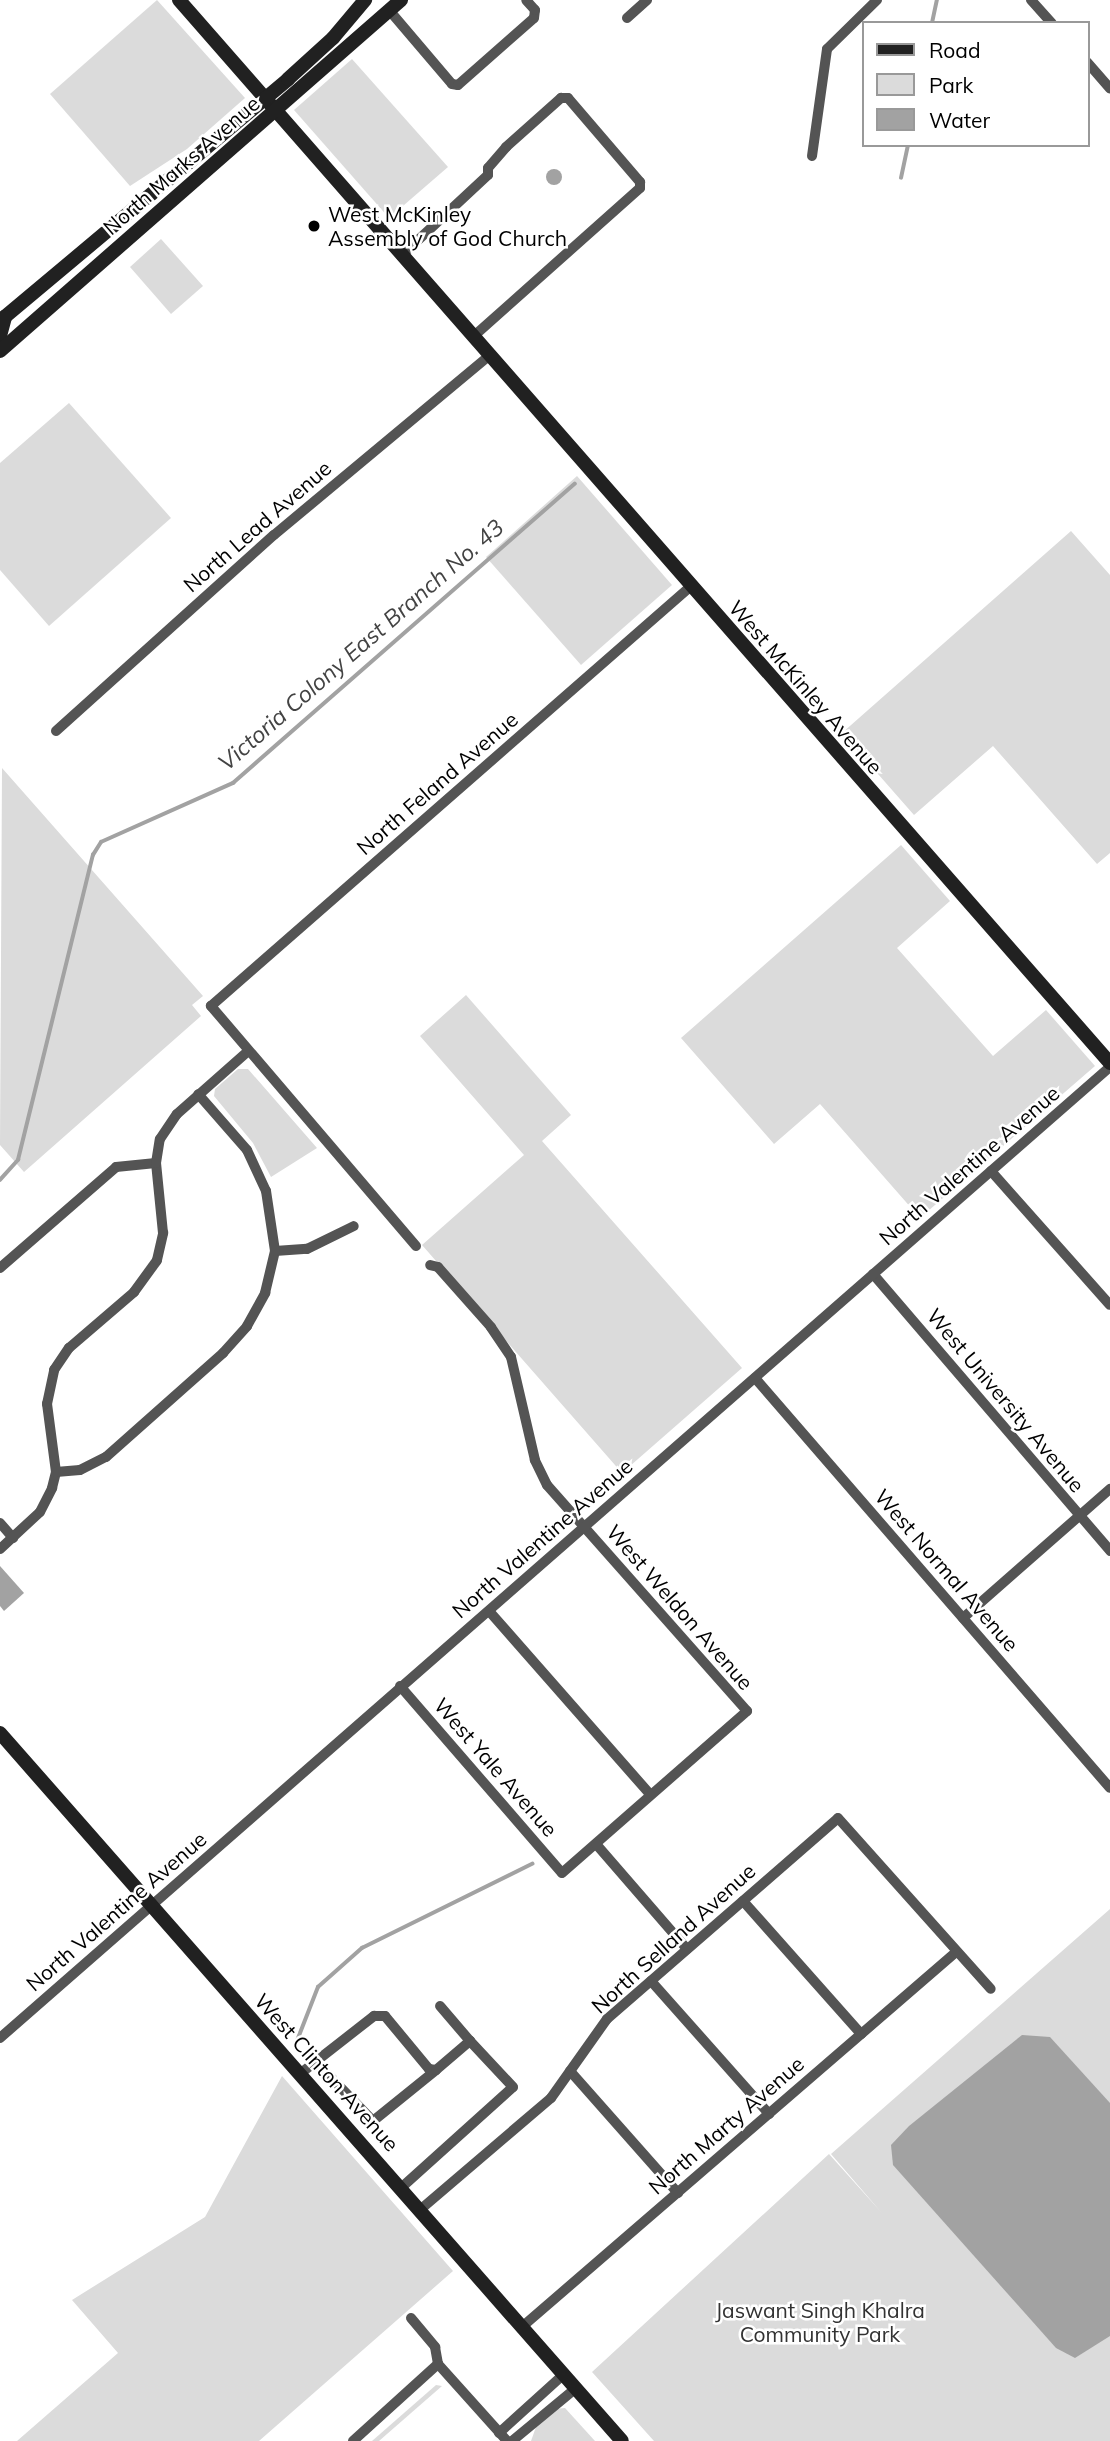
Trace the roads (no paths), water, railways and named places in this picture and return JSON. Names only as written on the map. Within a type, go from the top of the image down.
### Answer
[{"type":"main road","name":"West McKinley Avenue","points":[[178,0],[1110,1065]]},
{"type":"main road","name":"North Marks Avenue","points":[[0,351],[268,106],[365,0]]},
{"type":"main road","name":"North Marks Avenue","points":[[2,319],[401,0]]},
{"type":"main road","points":[[0,336],[2,319]]},
{"type":"main road","name":"West Clinton Avenue","points":[[0,1733],[421,2209],[622,2441]]},
{"type":"street","points":[[389,10],[452,84],[458,85],[534,18],[535,10],[526,0]]},
{"type":"street","points":[[627,18],[647,0]]},
{"type":"street","points":[[813,156],[827,49],[877,0]]},
{"type":"street","points":[[1031,0],[1050,21]]},
{"type":"street","points":[[1089,64],[1110,88]]},
{"type":"street","points":[[401,256],[471,193],[506,146],[561,98],[568,98],[640,182],[639,188],[473,337]]},
{"type":"street","name":"North Lead Avenue","points":[[56,731],[264,544],[489,356]]},
{"type":"street","name":"North Feland Avenue","points":[[247,1052],[210,1009],[690,587]]},
{"type":"street","points":[[0,1549],[40,1512],[56,1472],[47,1404],[50,1380],[69,1348],[134,1292],[157,1260],[163,1233],[156,1163],[167,1125],[247,1052],[416,1246]]},
{"type":"street","name":"North Valentine Avenue","points":[[0,2038],[1110,1065]]},
{"type":"street","points":[[56,1472],[80,1470],[106,1457],[223,1353],[257,1310],[275,1251],[271,1211],[256,1165],[198,1094]]},
{"type":"street","points":[[0,1268],[116,1167],[156,1163]]},
{"type":"street","points":[[991,1171],[1110,1305]]},
{"type":"street","points":[[275,1251],[307,1249],[354,1226]]},
{"type":"street","name":"West Weldon Avenue","points":[[430,1265],[438,1267],[491,1327],[511,1357],[535,1461],[547,1485],[747,1711],[650,1794]]},
{"type":"street","name":"West University Avenue","points":[[873,1274],[1110,1551]]},
{"type":"street","name":"West Normal Avenue","points":[[755,1378],[1110,1788]]},
{"type":"street","points":[[963,1618],[1110,1489]]},
{"type":"street","points":[[0,1523],[13,1538]]},
{"type":"street","points":[[489,1611],[650,1794],[596,1844],[687,1950]]},
{"type":"street","name":"West Yale Avenue","points":[[400,1686],[562,1873],[596,1844]]},
{"type":"street","name":"North Selland Avenue","points":[[421,2209],[551,2098],[607,2019],[838,1818],[955,1953]]},
{"type":"street","points":[[743,1901],[861,2034]]},
{"type":"street","points":[[955,1953],[992,1989]]},
{"type":"street","name":"North Marty Avenue","points":[[523,2326],[955,1953]]},
{"type":"street","points":[[652,1980],[769,2114]]},
{"type":"street","points":[[401,2187],[513,2087],[440,2006]]},
{"type":"street","points":[[301,2073],[374,2016],[385,2016],[429,2069],[436,2070]]},
{"type":"street","points":[[316,2062],[373,2121],[470,2041]]},
{"type":"street","points":[[570,2071],[678,2193]]},
{"type":"street","points":[[411,2319],[435,2347],[438,2364],[506,2438]]},
{"type":"street","points":[[353,2441],[438,2364]]},
{"type":"street","points":[[506,2438],[564,2374]]},
{"type":"street","points":[[506,2438],[576,2388]]},
{"type":"water","points":[[554,169],[562,177],[554,185],[546,177]]},
{"type":"water","points":[[0,1566],[24,1593],[4,1611],[0,1606]]},
{"type":"water","points":[[1022,2035],[1050,2037],[1110,2103],[1110,2336],[1075,2358],[1056,2348],[893,2165],[891,2145],[909,2126]]},
{"type":"waterway","name":"Victoria Colony East Branch No. 43","points":[[932,21],[937,0]]},
{"type":"waterway","name":"Victoria Colony East Branch No. 43","points":[[901,178],[908,147]]},
{"type":"waterway","name":"Victoria Colony East Branch No. 43","points":[[0,1180],[18,1160],[93,855],[101,842],[233,783],[575,484]]},
{"type":"waterway","points":[[295,2046],[318,1987],[362,1948],[532,1864]]},
{"type":"place","name":"West McKinley Assembly of God Church","points":[[314,226]]},
{"type":"park label","name":"Jaswant Singh Khalra Community Park","points":[[820,2322]]}]
